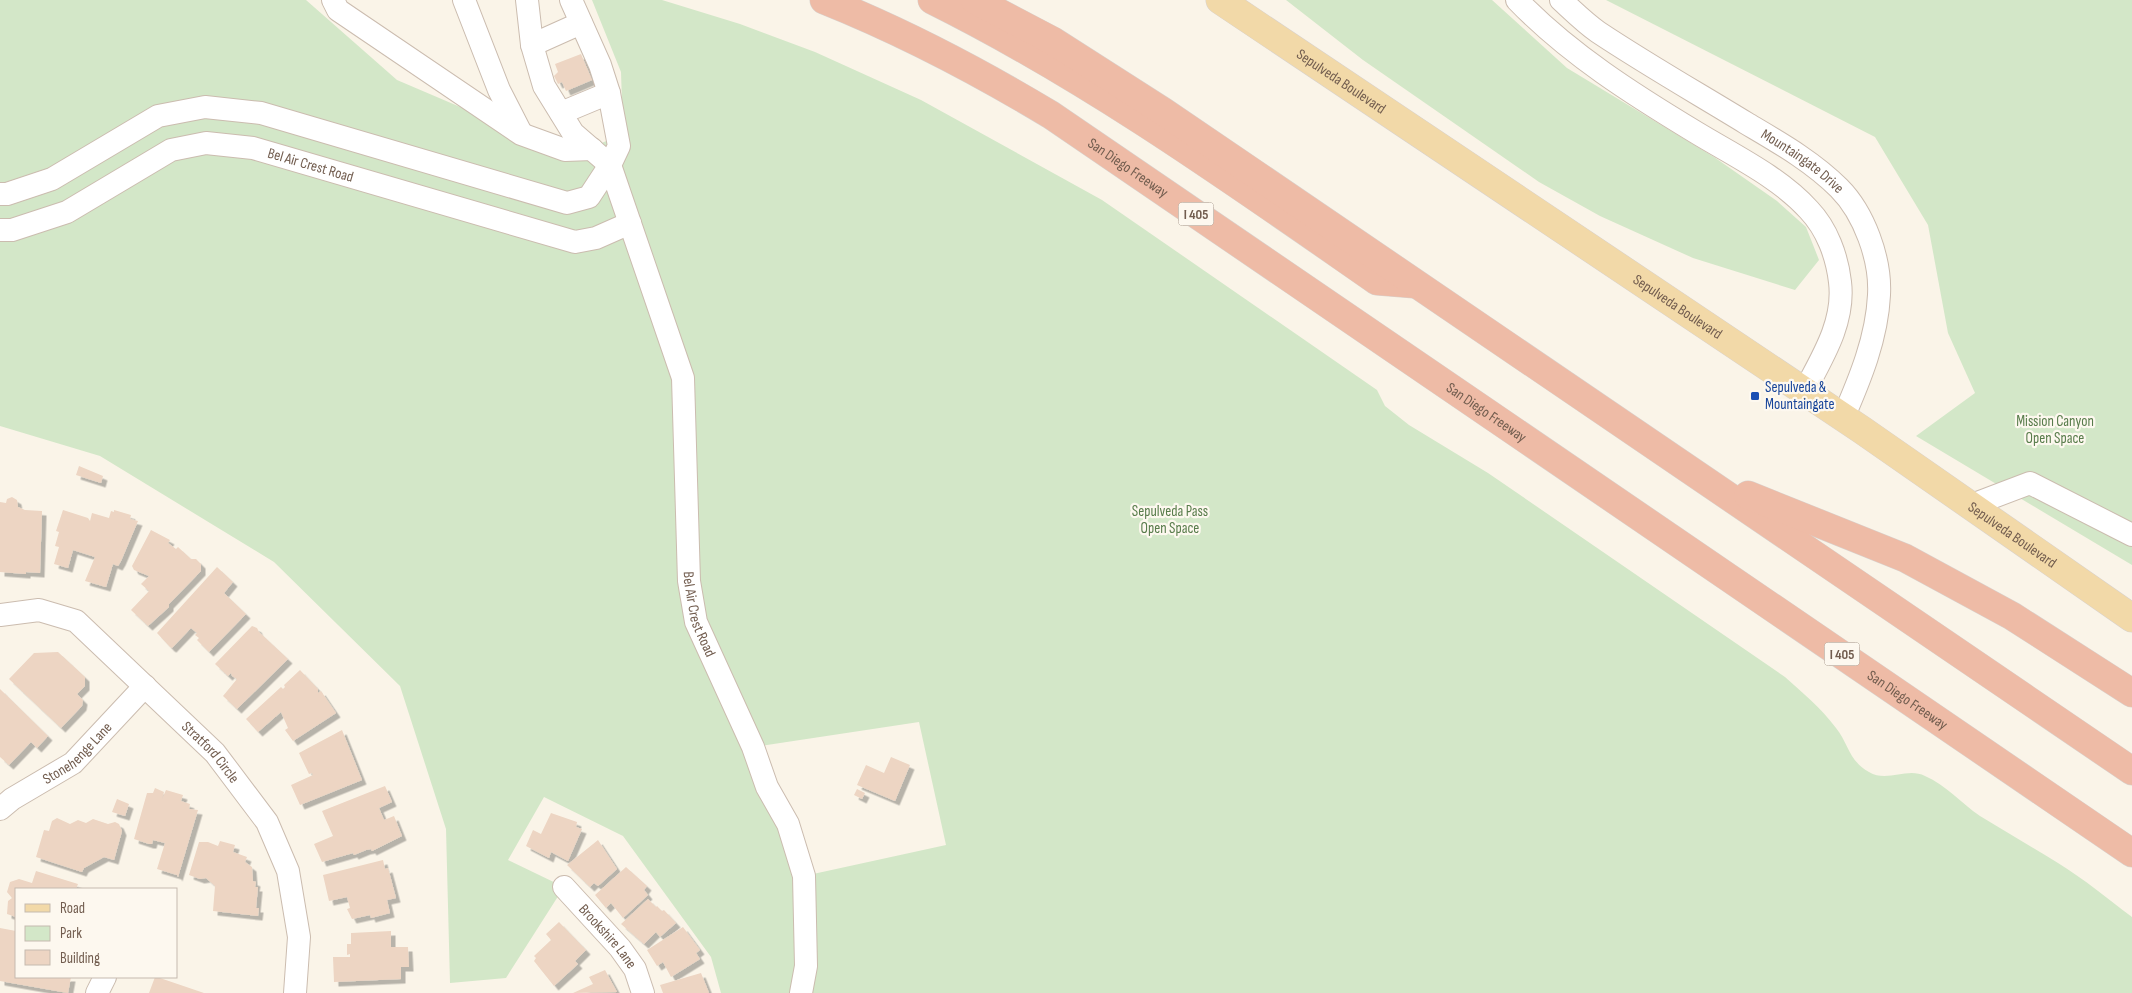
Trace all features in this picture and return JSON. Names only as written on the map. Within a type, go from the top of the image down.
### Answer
[{"type":"highway","name":"San Diego Freeway","points":[[824,0],[922,43],[986,76],[1051,115],[2132,853]]},
{"type":"highway","points":[[932,0],[1000,34],[1084,84],[1378,281],[1416,284]]},
{"type":"highway","points":[[976,0],[1099,68],[2132,771]]},
{"type":"highway","points":[[1702,477],[1904,558],[2012,616],[2132,693]]},
{"type":"main road","name":"Sepulveda Boulevard","points":[[1220,0],[1972,505],[2132,618]]},
{"type":"street","points":[[333,0],[338,10],[521,134],[565,150],[592,149]]},
{"type":"street","points":[[464,0],[499,90],[521,134]]},
{"type":"street","name":"Bel Air Crest Road","points":[[527,0],[532,44],[544,86],[573,133],[610,165],[682,378],[689,581],[696,622],[753,747],[767,787],[788,824],[804,876],[806,966],[801,993]]},
{"type":"street","points":[[0,194],[7,194],[52,179],[158,116],[205,107],[261,113],[567,203],[589,196],[610,165],[619,146],[609,93],[600,65],[571,0]]},
{"type":"street","name":"Mountaingate Drive","points":[[1518,0],[1536,19],[1574,51],[1614,80],[1756,168],[1792,194],[1809,210],[1822,227],[1835,253],[1840,283],[1840,308],[1826,352],[1804,392]]},
{"type":"street","name":"Mountaingate Drive","points":[[1561,0],[1596,31],[1793,152],[1840,189],[1857,213],[1868,236],[1876,265],[1879,294],[1874,331],[1862,375],[1843,418]]},
{"type":"street","points":[[532,44],[581,23]]},
{"type":"street","points":[[561,113],[609,93]]},
{"type":"street","name":"Bel Air Crest Road","points":[[0,230],[12,230],[67,212],[171,150],[206,143],[254,148],[575,242],[596,238],[630,223]]},
{"type":"street","points":[[1972,505],[2030,483],[2132,535]]},
{"type":"street","name":"Stratford Circle","points":[[0,615],[39,610],[76,621],[216,753],[267,822],[288,871],[299,937],[295,993]]},
{"type":"street","name":"Stonehenge Lane","points":[[0,809],[12,799],[73,763],[145,686]]},
{"type":"street","name":"Brookshire Lane","points":[[564,887],[620,948],[635,969],[643,993]]},
{"type":"street","points":[[96,993],[104,978]]},
{"type":"green space","name":"Sepulveda Pass Open Space","points":[[0,0],[306,0],[397,80],[573,155],[623,134],[621,72],[592,0],[662,0],[740,24],[815,52],[921,100],[1102,200],[1377,390],[1385,406],[1409,425],[1488,473],[1785,677],[1812,701],[1830,721],[1853,757],[1869,772],[1883,776],[1911,773],[1933,780],[1980,816],[2087,882],[2132,917],[2132,993],[721,993],[711,957],[623,836],[544,797],[508,860],[564,887],[506,978],[450,983],[446,829],[400,686],[274,562],[100,456],[0,426]],"holes":[[[919,722],[946,845],[804,876],[754,747]]]},
{"type":"green space","points":[[1286,0],[1492,0],[1567,68],[1714,157],[1777,201],[1806,227],[1819,260],[1795,290],[1693,258],[1600,216],[1539,182],[1363,60]]},
{"type":"green space","name":"Mission Canyon Open Space","points":[[1606,0],[2132,0],[2132,565],[1916,436],[1975,393],[1948,333],[1928,225],[1875,137]]},
{"type":"building","points":[[581,54],[592,80],[566,91],[562,82],[558,84],[554,76],[558,72],[555,64]]},
{"type":"building","points":[[79,466],[103,476],[101,483],[76,475]]},
{"type":"building","points":[[12,497],[17,500],[18,507],[25,510],[42,511],[40,573],[0,572],[0,502],[6,503],[7,499]]},
{"type":"building","points":[[63,510],[88,518],[90,521],[92,513],[109,518],[111,511],[114,512],[114,510],[131,515],[130,519],[138,521],[121,561],[118,566],[113,564],[106,587],[85,581],[95,557],[73,550],[68,568],[54,564],[59,547],[55,546],[59,532],[56,531]]},
{"type":"building","points":[[151,530],[170,540],[168,543],[176,549],[178,547],[191,559],[196,559],[201,564],[201,571],[169,604],[169,607],[148,626],[131,610],[149,591],[141,584],[149,576],[134,570],[132,566]]},
{"type":"building","points":[[217,567],[233,582],[224,593],[246,614],[209,652],[197,640],[199,638],[195,635],[197,633],[191,628],[172,648],[170,647],[157,633]]},
{"type":"building","points":[[252,626],[257,628],[288,659],[237,709],[223,696],[237,679],[231,673],[228,676],[215,664]]},
{"type":"building","points":[[58,652],[85,677],[85,686],[77,694],[83,700],[82,706],[61,728],[9,679],[34,653]]},
{"type":"building","points":[[300,670],[318,689],[318,693],[321,691],[336,713],[293,741],[285,730],[288,728],[281,712],[258,732],[246,719],[281,687],[283,689],[284,685]]},
{"type":"building","points":[[0,689],[48,736],[37,748],[31,742],[9,765],[0,757]]},
{"type":"building","points":[[342,730],[362,780],[300,805],[291,785],[313,775],[312,773],[309,774],[299,753]]},
{"type":"building","points":[[891,757],[910,765],[895,801],[857,785],[866,765],[884,773]]},
{"type":"building","points":[[385,786],[392,802],[379,808],[384,820],[394,816],[402,836],[372,851],[371,849],[366,850],[354,855],[353,853],[322,862],[314,844],[333,836],[322,811]]},
{"type":"building","points":[[155,788],[164,792],[162,799],[166,790],[183,795],[181,801],[190,804],[189,809],[198,810],[178,877],[177,875],[157,869],[165,843],[153,840],[152,844],[149,844],[134,839],[147,793],[153,793]]},
{"type":"building","points":[[857,789],[865,793],[862,799],[854,795]]},
{"type":"building","points":[[117,799],[129,804],[125,816],[112,812]]},
{"type":"building","points":[[551,813],[577,822],[576,827],[582,829],[568,861],[551,852],[549,858],[526,846],[533,830],[541,834]]},
{"type":"building","points":[[57,818],[70,824],[78,820],[86,823],[93,819],[108,824],[115,822],[119,824],[122,831],[114,860],[104,857],[84,868],[82,872],[36,857],[44,830],[49,831],[52,821]]},
{"type":"building","points":[[598,840],[617,869],[598,886],[594,883],[590,887],[567,865]]},
{"type":"building","points":[[220,841],[235,845],[233,852],[247,857],[245,862],[252,867],[253,881],[256,882],[255,887],[258,887],[256,908],[259,908],[258,916],[213,911],[215,886],[206,878],[200,879],[189,875],[199,842],[208,842],[218,846]]},
{"type":"building","points":[[383,860],[385,869],[388,868],[396,898],[387,900],[390,913],[371,918],[370,915],[352,919],[347,909],[350,908],[347,897],[329,901],[323,875]]},
{"type":"building","points":[[626,867],[647,886],[644,890],[648,895],[623,918],[611,903],[606,908],[595,895]]},
{"type":"building","points":[[36,871],[78,884],[76,888],[15,888],[15,917],[7,914],[8,901],[12,898],[7,892],[10,882],[19,879],[32,883]]},
{"type":"building","points":[[648,899],[656,907],[662,911],[664,910],[676,923],[660,937],[656,932],[644,944],[621,924]]},
{"type":"building","points":[[559,922],[586,950],[575,961],[578,964],[554,986],[534,961],[536,958],[534,956],[551,940],[546,934]]},
{"type":"building","points":[[683,927],[700,950],[696,953],[700,959],[671,977],[663,962],[657,966],[647,950]]},
{"type":"building","points":[[0,928],[15,931],[15,978],[71,978],[68,993],[0,981]]},
{"type":"building","points":[[391,931],[391,947],[408,947],[409,967],[401,967],[401,979],[334,982],[333,957],[350,957],[350,954],[347,955],[347,944],[351,944],[351,933]]},
{"type":"building","points":[[605,970],[617,992],[573,993],[593,984],[589,977]]},
{"type":"building","points":[[701,973],[709,993],[663,993],[660,985]]},
{"type":"building","points":[[155,978],[160,978],[204,993],[149,993]]},
{"type":"place","name":"Sepulveda & Mountaingate","points":[[1755,396]]}]
